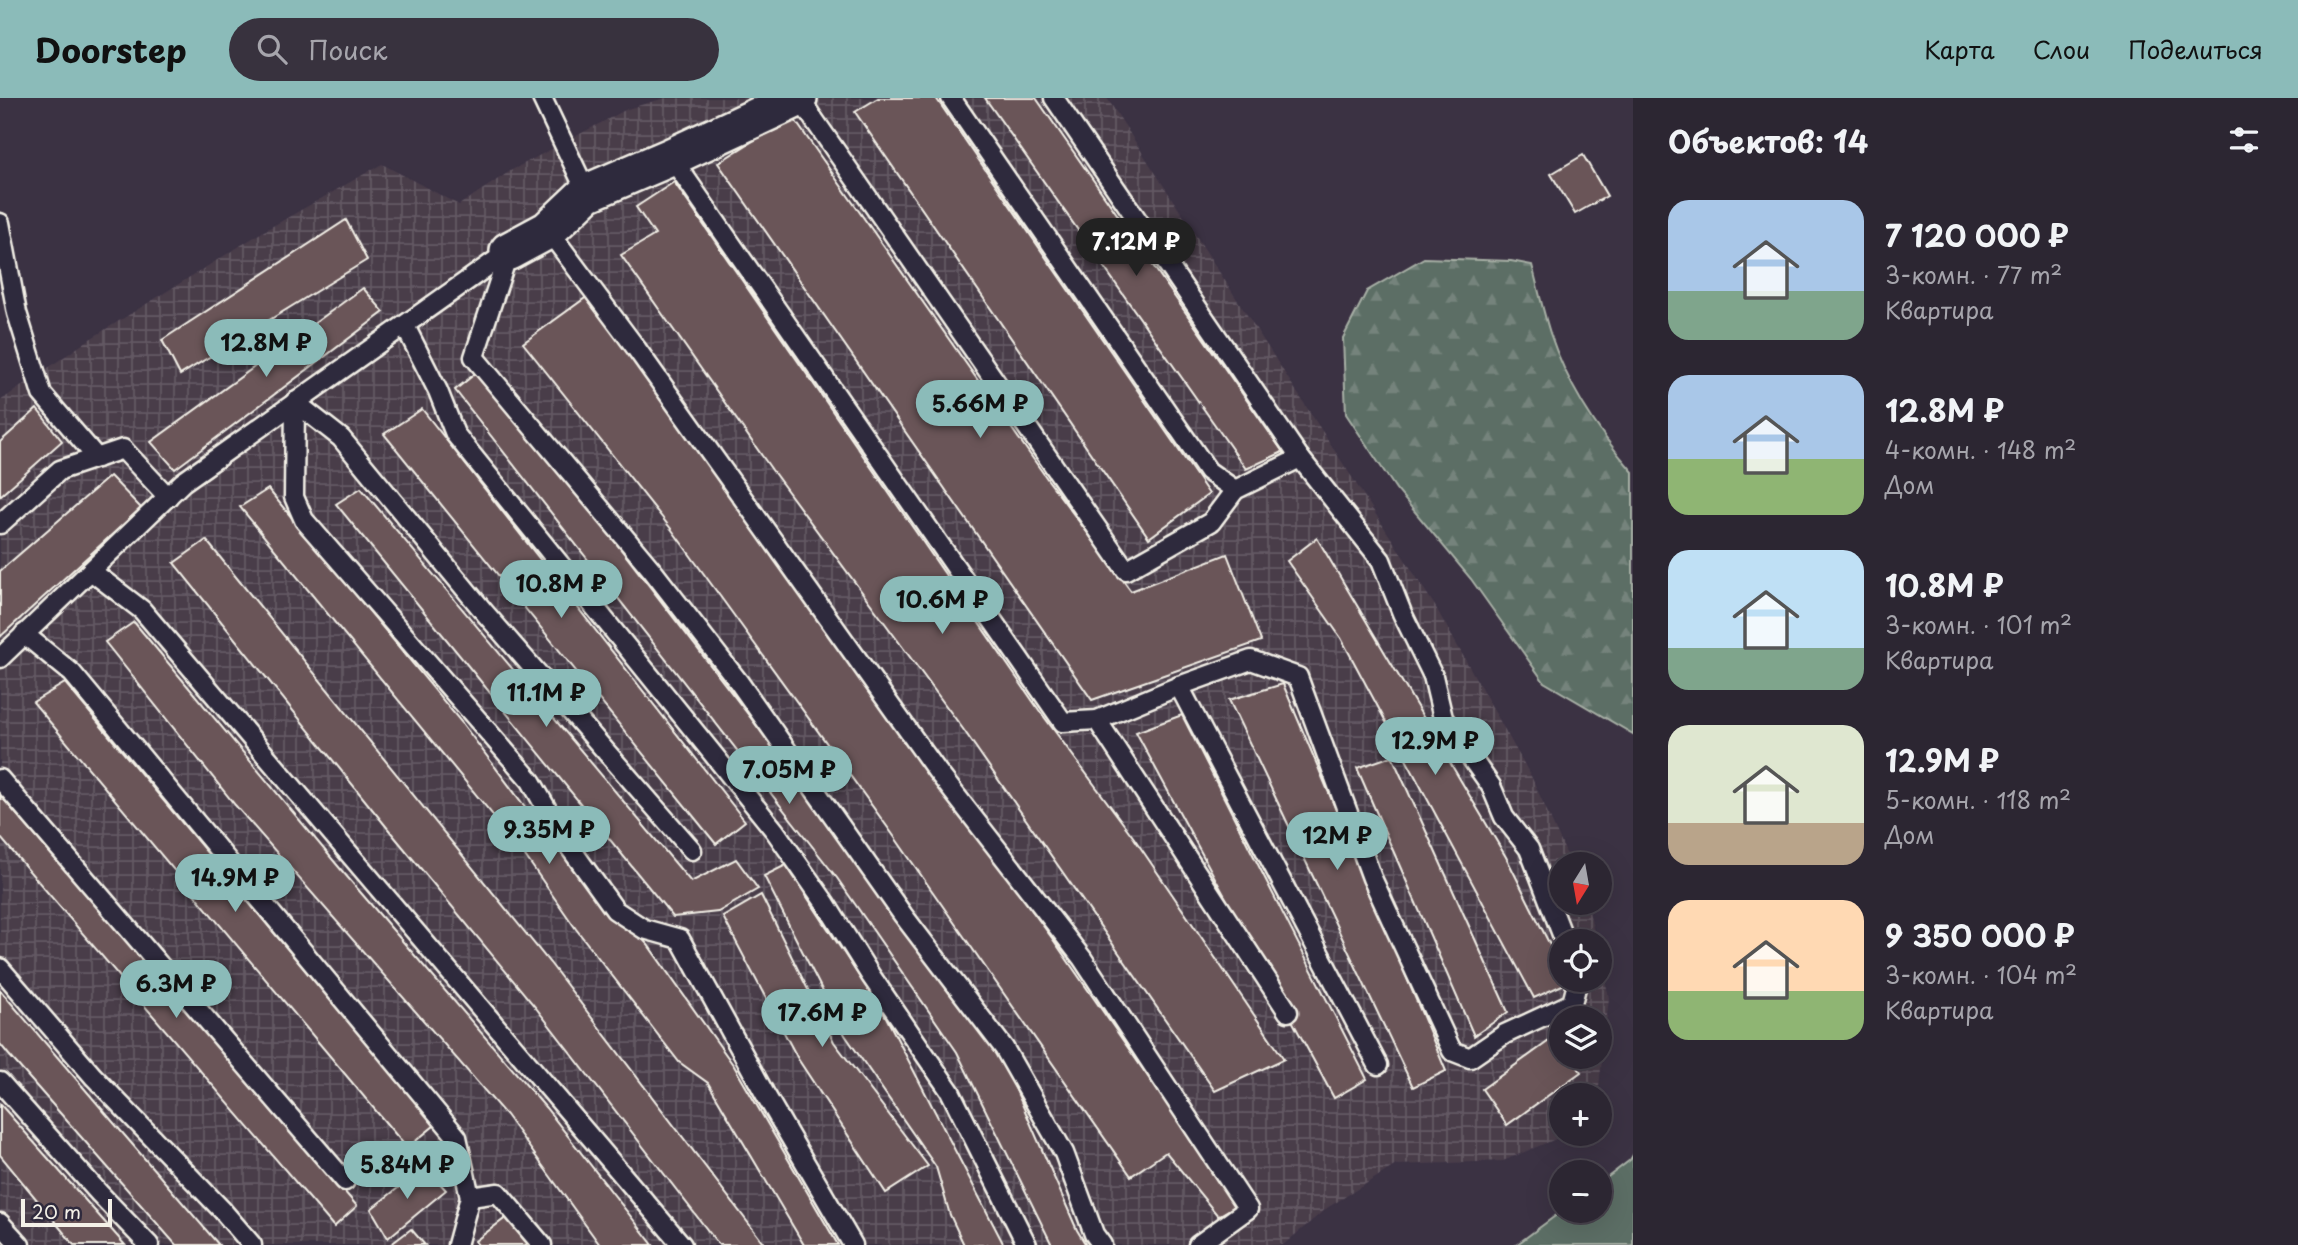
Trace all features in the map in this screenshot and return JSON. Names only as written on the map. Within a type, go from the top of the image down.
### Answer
[{"type":"street","points":[[509,251],[548,230],[587,193],[799,98]]},
{"type":"lane","points":[[542,98],[587,193]]},
{"type":"lane","points":[[799,98],[1126,570],[1211,522],[1235,490],[1300,458]]},
{"type":"lane","points":[[951,98],[1209,471],[1235,490]]},
{"type":"lane","points":[[1054,98],[1300,458],[1381,560],[1402,613],[1433,676],[1443,718],[1491,786],[1504,817],[1529,849],[1560,929]]},
{"type":"lane","points":[[671,157],[1063,722],[1097,720],[1251,660],[1298,677],[1371,878],[1452,1051],[1471,1058],[1505,1034],[1572,1003],[1575,992]]},
{"type":"lane","points":[[0,223],[17,313],[42,394],[97,458]]},
{"type":"lane","points":[[548,230],[636,348],[937,771],[1082,958],[1248,1209],[1198,1245]]},
{"type":"lane","points":[[0,658],[183,482],[509,251]]},
{"type":"lane","points":[[509,251],[474,357],[652,570],[730,671],[903,915],[1004,1048],[1063,1153],[1094,1234],[1101,1245]]},
{"type":"lane","points":[[405,326],[438,391],[455,434],[775,831],[826,904],[950,1091],[1027,1245]]},
{"type":"lane","points":[[295,402],[341,438],[485,613],[692,850]]},
{"type":"lane","points":[[295,402],[294,497],[304,520],[531,781],[563,838],[615,910],[644,929],[680,940],[853,1245]]},
{"type":"lane","points":[[0,524],[60,470],[123,449],[168,497]]},
{"type":"lane","points":[[90,571],[142,610],[682,1245]]},
{"type":"lane","points":[[24,634],[72,673],[457,1137],[470,1197],[457,1245]]},
{"type":"lane","points":[[1179,686],[1378,1065]]},
{"type":"lane","points":[[1097,720],[1288,1013]]},
{"type":"lane","points":[[0,779],[345,1181]]},
{"type":"lane","points":[[0,968],[93,1076],[222,1210],[252,1245]]},
{"type":"lane","points":[[0,1082],[149,1245]]},
{"type":"lane","points":[[470,1197],[498,1193],[542,1245]]},
{"type":"lane","points":[[0,1223],[20,1245]]},
{"type":"shaded area","points":[[665,98],[1107,98],[1435,606],[1531,776],[1566,852],[1549,852],[1549,915],[1590,915],[1593,929],[1549,929],[1549,992],[1608,992],[1609,998],[1608,1006],[1549,1006],[1549,1069],[1601,1069],[1599,1083],[1549,1083],[1549,1142],[1503,1161],[1396,1165],[1327,1208],[1283,1245],[0,1245],[0,401],[90,339],[264,231],[382,164],[459,205],[512,170],[627,109]]},
{"type":"green space","points":[[1424,258],[1511,261],[1532,265],[1550,333],[1565,371],[1596,424],[1633,472],[1633,734],[1544,682],[1471,579],[1396,489],[1346,414],[1343,338],[1367,291]]},
{"type":"green space","points":[[1633,1155],[1633,1245],[1516,1245],[1549,1221],[1549,1223],[1612,1223],[1612,1174]]},
{"type":"building","points":[[878,98],[936,98],[1209,494],[1149,538],[855,112]]},
{"type":"building","points":[[985,98],[1036,98],[1283,452],[1246,469]]},
{"type":"building","points":[[792,116],[1048,480],[1131,591],[1227,554],[1261,641],[1092,700],[718,163]]},
{"type":"building","points":[[1583,155],[1607,196],[1575,214],[1551,174]]},
{"type":"building","points":[[674,182],[1039,710],[1134,838],[1284,1059],[1215,1091],[963,729],[772,470],[621,255],[655,235],[636,207]]},
{"type":"building","points":[[346,220],[367,260],[180,375],[162,340]]},
{"type":"building","points":[[363,288],[384,312],[175,469],[151,442]]},
{"type":"building","points":[[588,296],[803,598],[1052,938],[1237,1205],[1218,1216],[1166,1152],[1131,1176],[891,832],[672,530],[523,343]]},
{"type":"building","points":[[476,373],[593,513],[774,748],[1002,1058],[1086,1245],[1052,1245],[957,1052],[837,878],[455,390]]},
{"type":"building","points":[[37,409],[62,441],[0,496],[0,442]]},
{"type":"building","points":[[422,409],[745,821],[716,844],[384,434]]},
{"type":"building","points":[[110,476],[141,508],[0,637],[0,571]]},
{"type":"building","points":[[361,488],[691,882],[736,859],[758,889],[718,912],[673,917],[336,504]]},
{"type":"building","points":[[268,489],[462,723],[553,844],[648,945],[734,1066],[838,1245],[804,1245],[708,1083],[679,1062],[576,929],[519,847],[240,507]]},
{"type":"building","points":[[1317,538],[1506,857],[1549,943],[1549,991],[1534,998],[1341,638],[1287,561]]},
{"type":"building","points":[[206,540],[550,963],[765,1245],[719,1245],[536,1008],[174,563]]},
{"type":"building","points":[[134,622],[343,872],[546,1108],[653,1245],[600,1245],[506,1115],[235,805],[105,642]]},
{"type":"building","points":[[65,683],[435,1125],[407,1148],[33,702]]},
{"type":"building","points":[[1283,684],[1446,1071],[1413,1087],[1229,700]]},
{"type":"building","points":[[1182,715],[1367,1079],[1334,1098],[1136,732]]},
{"type":"building","points":[[1392,756],[1508,1012],[1474,1036],[1357,768]]},
{"type":"building","points":[[0,795],[357,1206],[334,1227],[0,837]]},
{"type":"building","points":[[786,865],[886,1017],[1004,1245],[964,1245],[950,1215],[936,1167],[845,1035],[764,876]]},
{"type":"building","points":[[761,895],[834,1042],[928,1166],[886,1193],[798,1059],[723,917]]},
{"type":"building","points":[[0,990],[219,1245],[176,1245],[9,1055],[0,1044]]},
{"type":"building","points":[[1549,1041],[1549,1069],[1579,1069],[1581,1072],[1566,1083],[1549,1083],[1549,1095],[1507,1125],[1482,1089]]},
{"type":"building","points":[[0,1104],[125,1245],[74,1245],[0,1155]]},
{"type":"building","points":[[425,1167],[446,1190],[388,1238],[371,1209]]},
{"type":"building","points":[[507,1217],[529,1245],[478,1245],[475,1241]]},
{"type":"building","points":[[411,1229],[425,1245],[390,1245]]}]
